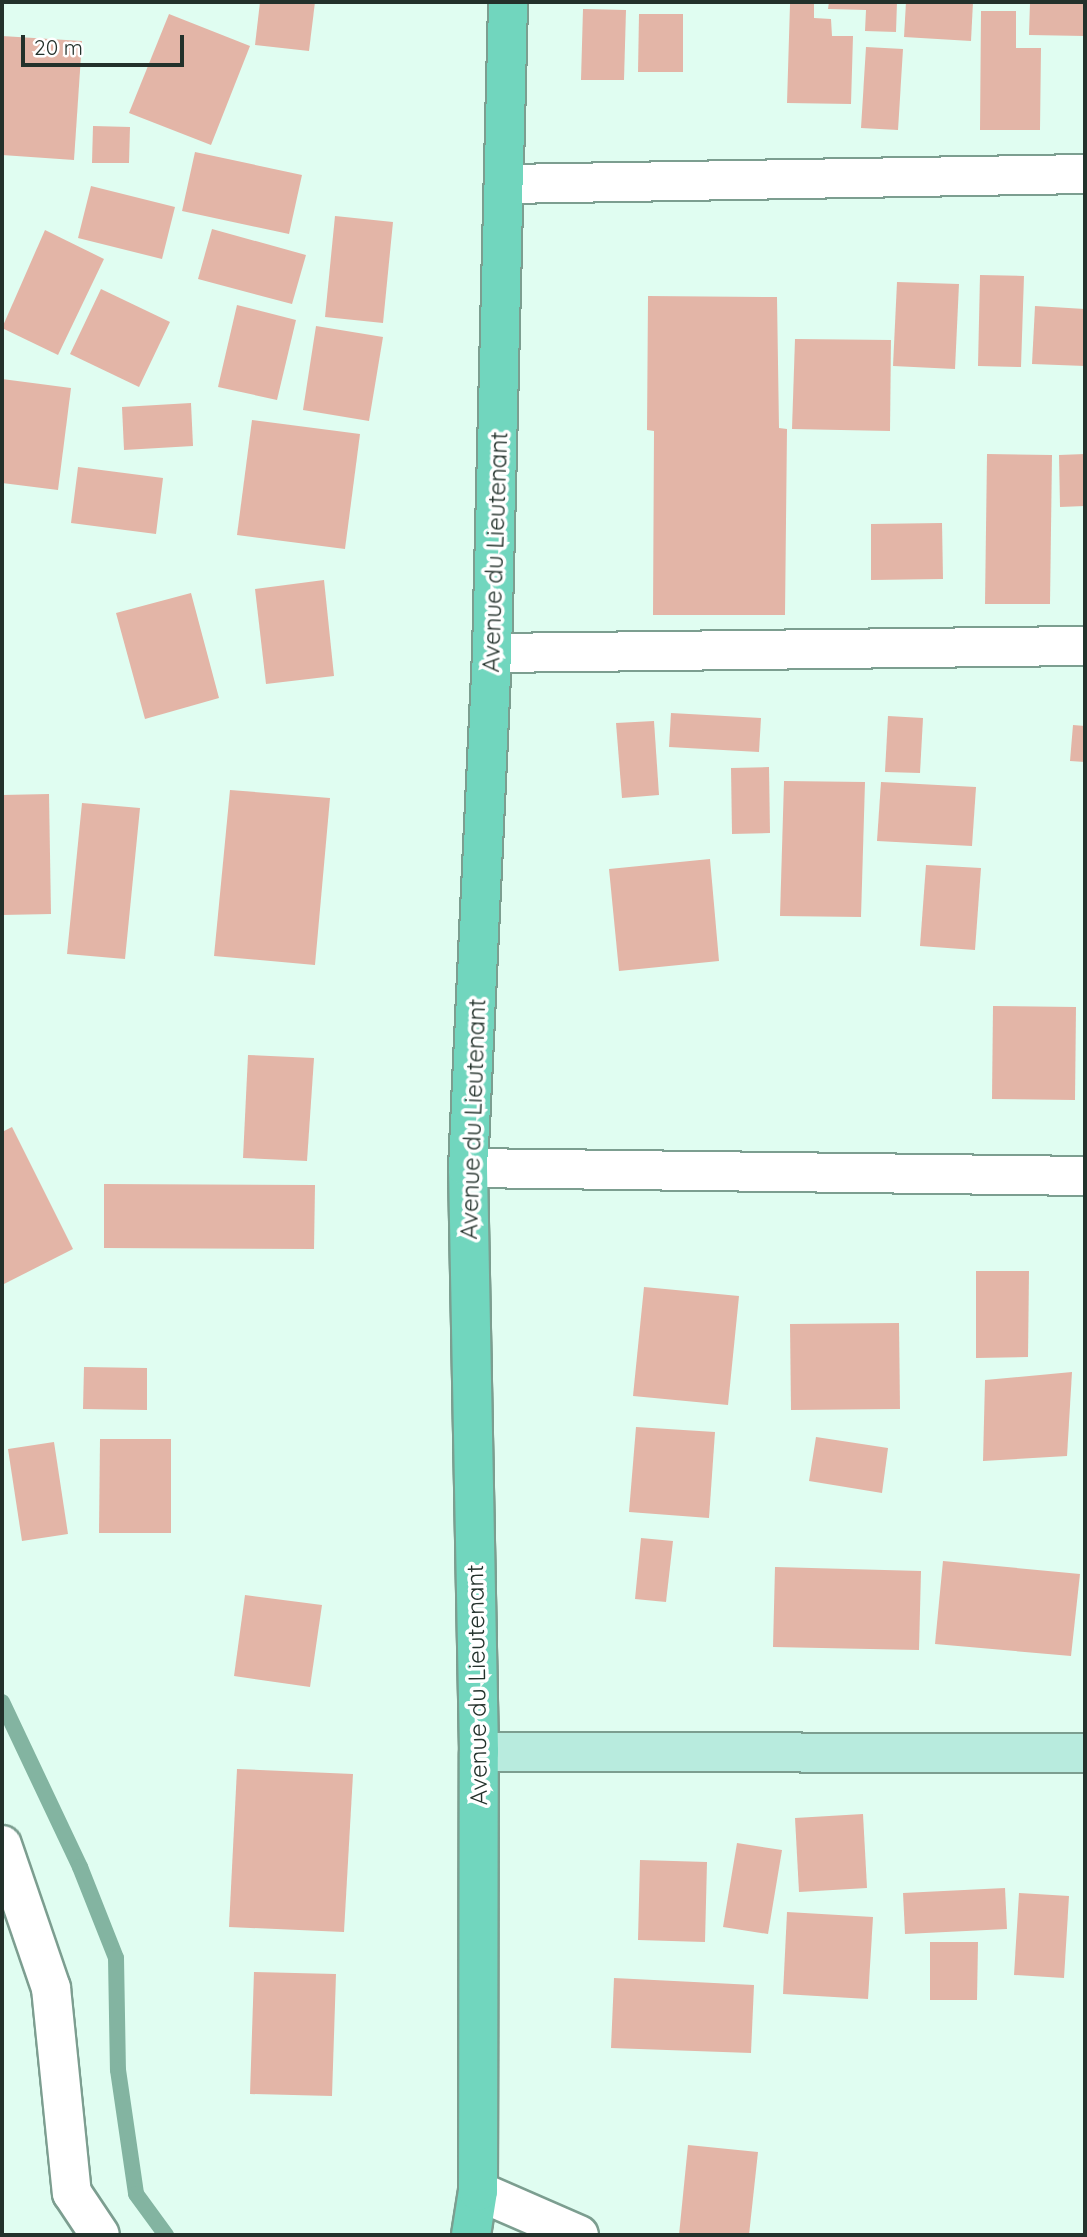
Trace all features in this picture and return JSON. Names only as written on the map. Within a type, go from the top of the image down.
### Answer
[{"type":"main road","name":"Avenue du Lieutenant","points":[[471,2232],[478,2190],[479,1752],[468,1168],[492,653],[507,184],[508,2]]},
{"type":"street","points":[[507,184],[1085,174]]},
{"type":"street","points":[[492,653],[1085,646]]},
{"type":"street","points":[[468,1168],[1085,1176]]},
{"type":"street","points":[[479,1752],[1085,1753]]},
{"type":"street","points":[[2,1845],[51,1988],[72,2193],[100,2235]]},
{"type":"street","points":[[478,2190],[579,2235]]},
{"type":"building","points":[[260,2],[315,2],[309,51],[255,45]]},
{"type":"building","points":[[829,2],[897,2],[896,32],[865,31],[866,10],[828,9]]},
{"type":"building","points":[[906,2],[973,2],[971,41],[904,37]]},
{"type":"building","points":[[1030,2],[1085,2],[1085,36],[1029,35]]},
{"type":"building","points":[[790,4],[814,4],[814,18],[831,19],[832,36],[853,36],[851,104],[787,103]]},
{"type":"building","points":[[583,9],[626,10],[624,80],[581,80]]},
{"type":"building","points":[[981,11],[1016,11],[1016,48],[1041,48],[1040,130],[980,130]]},
{"type":"building","points":[[169,14],[250,46],[211,145],[129,113]]},
{"type":"building","points":[[639,14],[683,14],[683,72],[638,72]]},
{"type":"building","points":[[2,36],[82,41],[74,160],[2,155]]},
{"type":"building","points":[[866,47],[903,49],[898,130],[861,128]]},
{"type":"building","points":[[93,126],[130,127],[129,163],[92,163]]},
{"type":"building","points":[[195,152],[302,175],[289,234],[182,211]]},
{"type":"building","points":[[91,186],[175,207],[162,259],[78,238]]},
{"type":"building","points":[[335,216],[393,222],[383,323],[325,317]]},
{"type":"building","points":[[212,229],[306,255],[292,304],[198,279]]},
{"type":"building","points":[[45,230],[104,259],[58,355],[2,328]]},
{"type":"building","points":[[980,275],[1024,276],[1021,367],[978,366]]},
{"type":"building","points":[[897,282],[959,284],[955,369],[893,366]]},
{"type":"building","points":[[101,289],[170,322],[139,387],[70,354]]},
{"type":"building","points":[[648,296],[777,297],[779,428],[787,429],[785,615],[653,615],[654,431],[647,430]]},
{"type":"building","points":[[237,305],[296,320],[277,400],[218,387]]},
{"type":"building","points":[[1035,306],[1085,309],[1085,366],[1032,364]]},
{"type":"building","points":[[316,326],[383,337],[369,421],[303,410]]},
{"type":"building","points":[[795,339],[891,340],[890,431],[792,429]]},
{"type":"building","points":[[2,379],[71,388],[58,490],[2,483]]},
{"type":"building","points":[[191,403],[193,446],[124,450],[122,407]]},
{"type":"building","points":[[252,420],[360,434],[345,549],[237,535]]},
{"type":"building","points":[[987,454],[1052,455],[1050,604],[985,604]]},
{"type":"building","points":[[1085,454],[1085,506],[1060,507],[1059,455]]},
{"type":"building","points":[[78,467],[163,478],[156,534],[71,523]]},
{"type":"building","points":[[942,523],[943,579],[871,580],[871,524]]},
{"type":"building","points":[[324,580],[334,676],[266,684],[255,589]]},
{"type":"building","points":[[191,593],[219,698],[145,719],[116,613]]},
{"type":"building","points":[[671,713],[761,718],[759,752],[669,747]]},
{"type":"building","points":[[888,716],[923,718],[920,773],[885,772]]},
{"type":"building","points":[[654,721],[659,795],[622,798],[616,723]]},
{"type":"building","points":[[1073,725],[1085,726],[1085,762],[1070,761]]},
{"type":"building","points":[[769,767],[770,833],[732,834],[731,768]]},
{"type":"building","points":[[784,781],[865,782],[861,917],[780,916]]},
{"type":"building","points":[[881,782],[976,787],[972,846],[877,841]]},
{"type":"building","points":[[230,790],[330,798],[315,965],[214,956]]},
{"type":"building","points":[[49,794],[51,914],[2,915],[2,795]]},
{"type":"building","points":[[82,803],[140,808],[125,959],[67,954]]},
{"type":"building","points":[[710,859],[719,961],[619,971],[609,869]]},
{"type":"building","points":[[926,865],[981,868],[975,950],[920,946]]},
{"type":"building","points":[[993,1006],[1076,1007],[1075,1100],[992,1099]]},
{"type":"building","points":[[248,1055],[314,1058],[307,1161],[243,1158]]},
{"type":"building","points":[[12,1127],[73,1249],[2,1285],[2,1132]]},
{"type":"building","points":[[104,1184],[315,1185],[314,1249],[104,1248]]},
{"type":"building","points":[[976,1271],[1029,1271],[1028,1357],[976,1358]]},
{"type":"building","points":[[644,1287],[739,1296],[728,1405],[633,1396]]},
{"type":"building","points":[[899,1323],[900,1409],[791,1410],[790,1324]]},
{"type":"building","points":[[84,1367],[147,1368],[147,1410],[83,1409]]},
{"type":"building","points":[[1072,1372],[1067,1456],[983,1461],[985,1380]]},
{"type":"building","points":[[636,1427],[715,1432],[709,1518],[629,1512]]},
{"type":"building","points":[[816,1437],[888,1448],[882,1493],[809,1481]]},
{"type":"building","points":[[100,1439],[171,1439],[171,1533],[99,1533]]},
{"type":"building","points":[[54,1442],[68,1534],[22,1541],[8,1449]]},
{"type":"building","points":[[641,1538],[673,1541],[666,1602],[635,1599]]},
{"type":"building","points":[[943,1561],[1080,1574],[1071,1656],[935,1644]]},
{"type":"building","points":[[775,1567],[921,1571],[919,1650],[773,1647]]},
{"type":"building","points":[[245,1595],[322,1605],[310,1687],[234,1676]]},
{"type":"building","points":[[237,1769],[353,1774],[344,1932],[229,1927]]},
{"type":"building","points":[[863,1814],[867,1888],[799,1892],[795,1818]]},
{"type":"building","points":[[737,1843],[782,1850],[768,1934],[723,1927]]},
{"type":"building","points":[[640,1860],[707,1862],[705,1942],[638,1940]]},
{"type":"building","points":[[1005,1888],[1007,1929],[905,1934],[903,1893]]},
{"type":"building","points":[[1019,1893],[1069,1896],[1064,1978],[1014,1975]]},
{"type":"building","points":[[787,1912],[873,1917],[868,1999],[783,1994]]},
{"type":"building","points":[[930,1942],[978,1942],[977,2000],[930,2000]]},
{"type":"building","points":[[254,1972],[336,1974],[332,2096],[250,2094]]},
{"type":"building","points":[[614,1978],[754,1985],[751,2053],[611,2048]]},
{"type":"building","points":[[688,2145],[758,2152],[749,2235],[679,2235]]},
{"type":"waterway","points":[[2,1702],[80,1867],[116,1958],[118,2070],[136,2194],[166,2235]]}]
